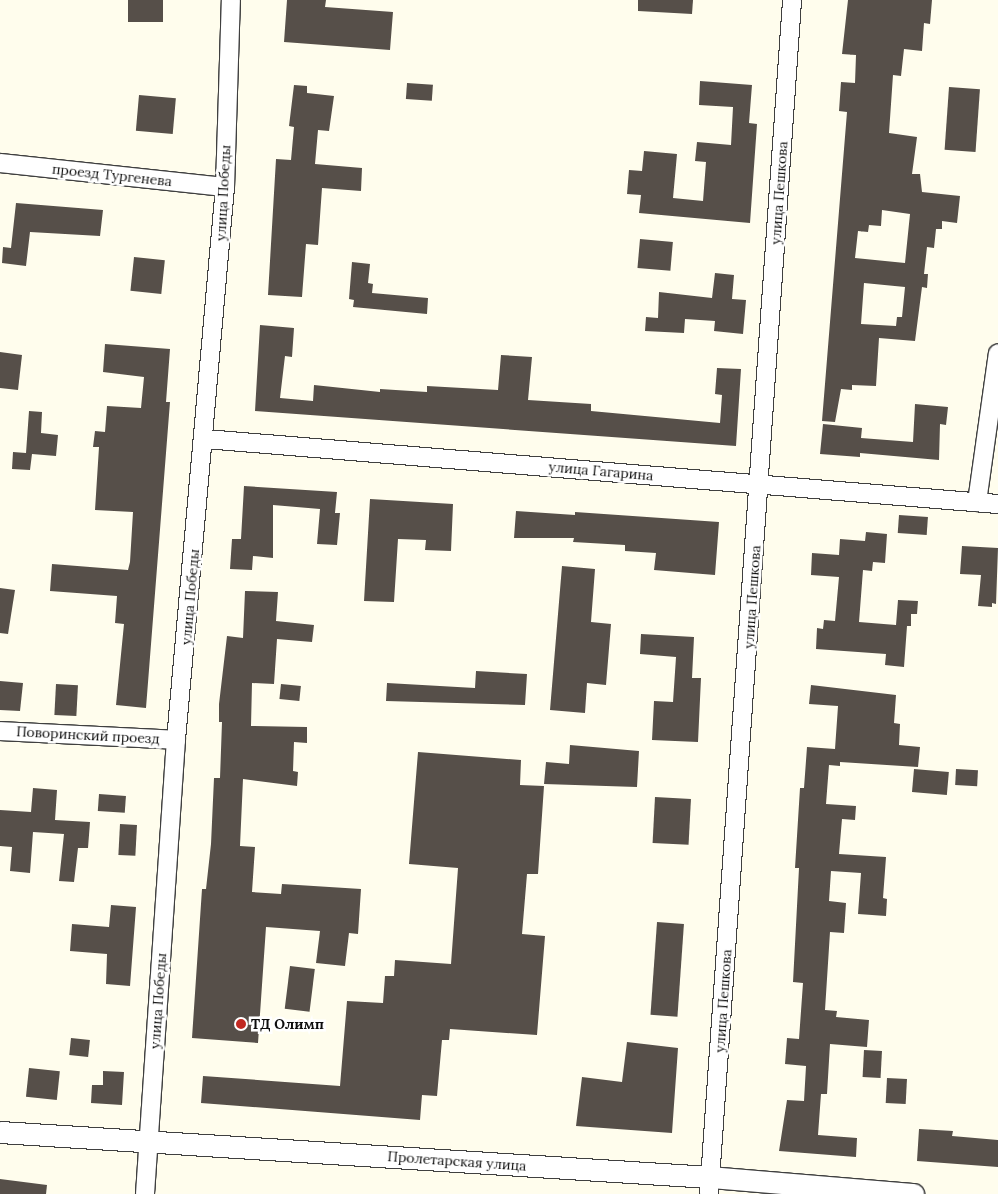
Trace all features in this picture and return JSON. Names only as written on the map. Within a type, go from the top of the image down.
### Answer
[{"type":"street","name":"улица Победы","points":[[145,1194],[176,740],[205,439],[225,187],[231,0]]},
{"type":"street","name":"улица Пешкова","points":[[709,1186],[760,484],[792,0]]},
{"type":"street","name":"проезд Тургенева","points":[[0,163],[225,187]]},
{"type":"street","points":[[977,502],[998,353]]},
{"type":"street","name":"улица Гагарина","points":[[205,439],[998,504]]},
{"type":"street","name":"Поворинский проезд","points":[[0,731],[176,740]]},
{"type":"street","name":"Пролетарская улица","points":[[0,1132],[709,1186],[913,1194]]},
{"type":"building","points":[[128,0],[163,0],[163,22],[128,22]]},
{"type":"building","points":[[287,0],[326,0],[325,7],[393,12],[390,50],[284,42]]},
{"type":"building","points":[[638,0],[693,0],[692,14],[638,11]]},
{"type":"building","points":[[848,0],[932,0],[930,24],[924,23],[922,51],[904,49],[901,76],[893,75],[889,133],[917,137],[912,174],[920,174],[922,192],[960,196],[957,223],[942,221],[942,229],[936,229],[934,248],[927,247],[924,274],[928,274],[927,288],[922,287],[915,341],[879,338],[876,386],[852,385],[852,390],[841,389],[835,422],[822,421],[847,112],[839,111],[841,82],[855,83],[856,55],[842,54]],"holes":[[[882,210],[910,214],[905,263],[855,258],[858,231],[868,232],[869,225],[881,226]],[[864,283],[905,287],[902,317],[897,317],[896,326],[861,324]]]},
{"type":"building","points":[[700,81],[752,85],[749,123],[757,124],[750,223],[639,213],[641,195],[627,194],[629,170],[642,171],[644,151],[677,154],[673,198],[703,201],[706,162],[695,161],[697,142],[731,145],[733,107],[699,105]]},
{"type":"building","points":[[407,83],[433,85],[432,101],[406,99]]},
{"type":"building","points":[[294,85],[307,86],[307,93],[334,96],[329,131],[318,130],[315,164],[362,168],[361,191],[322,188],[318,245],[306,244],[302,297],[268,295],[276,159],[291,160],[294,127],[289,126]]},
{"type":"building","points":[[949,87],[980,89],[976,152],[945,150]]},
{"type":"building","points":[[139,95],[176,98],[173,134],[136,131]]},
{"type":"building","points":[[16,203],[103,210],[100,236],[30,232],[26,266],[2,263],[3,247],[11,248]]},
{"type":"building","points":[[640,239],[673,242],[670,271],[637,268]]},
{"type":"building","points":[[134,257],[165,260],[161,294],[130,291]]},
{"type":"building","points":[[352,262],[370,264],[368,283],[373,284],[372,293],[428,298],[427,314],[353,307],[354,300],[349,299]]},
{"type":"building","points":[[715,273],[734,275],[732,299],[746,300],[743,334],[714,331],[715,321],[685,319],[684,333],[645,331],[646,317],[658,318],[659,292],[712,298]]},
{"type":"building","points":[[260,325],[294,328],[292,357],[285,356],[280,398],[313,401],[314,385],[380,392],[380,389],[427,392],[427,386],[498,390],[501,355],[532,357],[528,400],[591,404],[591,411],[720,423],[722,395],[715,394],[717,368],[741,369],[736,446],[255,411]]},
{"type":"building","points":[[105,344],[170,349],[166,402],[170,402],[146,708],[116,705],[124,624],[115,623],[117,596],[50,591],[52,564],[128,570],[130,562],[133,512],[95,510],[99,447],[93,447],[95,431],[105,432],[107,406],[141,408],[144,377],[103,372]]},
{"type":"building","points":[[0,352],[22,355],[18,390],[0,388]]},
{"type":"building","points":[[915,404],[948,407],[946,425],[940,424],[939,460],[860,453],[860,457],[820,454],[823,424],[862,428],[861,438],[913,442]]},
{"type":"building","points":[[29,411],[42,412],[41,433],[58,435],[56,456],[32,454],[30,470],[12,469],[13,452],[26,453]]},
{"type":"building","points":[[244,486],[337,492],[335,513],[340,513],[337,545],[317,544],[320,509],[273,505],[273,558],[253,556],[252,570],[230,569],[232,539],[241,539]]},
{"type":"building","points":[[370,499],[453,504],[451,551],[425,550],[426,540],[398,539],[394,602],[364,601]]},
{"type":"building","points":[[516,511],[575,515],[575,512],[719,522],[715,575],[654,570],[656,553],[625,551],[625,545],[573,542],[574,538],[514,538]]},
{"type":"building","points":[[899,515],[928,517],[927,535],[898,533]]},
{"type":"building","points":[[866,532],[887,534],[885,563],[873,562],[872,571],[863,570],[859,622],[896,625],[898,600],[918,601],[917,614],[911,614],[911,626],[907,626],[904,667],[885,665],[886,654],[816,649],[817,628],[823,629],[824,620],[835,621],[839,577],[811,575],[812,553],[839,555],[840,539],[865,541]]},
{"type":"building","points":[[962,546],[998,548],[996,604],[992,603],[992,607],[978,606],[981,575],[960,574]]},
{"type":"building","points":[[562,566],[595,569],[591,622],[611,624],[606,685],[587,683],[585,713],[550,710]]},
{"type":"building","points":[[0,588],[15,590],[8,634],[0,633]]},
{"type":"building","points":[[245,591],[278,592],[276,621],[314,625],[312,642],[277,639],[274,684],[252,683],[251,726],[307,727],[307,743],[294,742],[293,771],[298,772],[297,786],[243,779],[240,846],[255,847],[252,892],[281,894],[282,884],[361,889],[358,934],[349,933],[345,966],[316,963],[320,931],[266,927],[258,1043],[192,1038],[202,889],[206,889],[211,844],[214,778],[220,778],[222,722],[219,722],[219,704],[227,636],[243,638]]},
{"type":"building","points":[[641,634],[694,637],[692,678],[701,678],[698,742],[652,740],[654,701],[673,702],[676,657],[640,654]]},
{"type":"building","points":[[476,671],[527,674],[525,705],[386,701],[387,683],[475,688]]},
{"type":"building","points":[[0,681],[23,683],[20,711],[0,710]]},
{"type":"building","points":[[56,684],[78,685],[76,716],[54,715]]},
{"type":"building","points":[[281,684],[301,686],[299,701],[279,699]]},
{"type":"building","points":[[811,685],[896,695],[894,723],[900,724],[899,745],[920,747],[918,767],[840,762],[840,766],[829,765],[826,804],[856,806],[855,820],[842,819],[839,854],[886,857],[883,898],[887,899],[886,916],[858,914],[861,873],[831,871],[829,901],[846,903],[844,933],[830,932],[825,1010],[837,1011],[836,1017],[869,1020],[867,1047],[830,1044],[827,1094],[821,1094],[818,1135],[857,1138],[856,1157],[779,1151],[787,1100],[804,1101],[806,1066],[785,1064],[787,1038],[799,1039],[803,983],[793,982],[799,868],[795,868],[800,788],[804,788],[807,747],[835,749],[838,706],[809,704]]},
{"type":"building","points":[[570,745],[639,751],[637,787],[544,784],[546,762],[569,764]]},
{"type":"building","points":[[418,752],[521,760],[520,785],[544,786],[538,874],[527,874],[522,934],[545,936],[537,1035],[450,1029],[449,1040],[442,1040],[437,1096],[422,1095],[420,1120],[201,1103],[203,1076],[340,1086],[347,1001],[383,1003],[385,976],[394,976],[395,960],[451,964],[458,868],[409,864]]},
{"type":"building","points":[[914,769],[949,772],[947,795],[912,792]]},
{"type":"building","points":[[956,769],[978,770],[977,786],[955,785]]},
{"type":"building","points":[[33,788],[57,790],[55,820],[90,822],[88,848],[78,848],[74,882],[59,881],[64,834],[33,832],[30,873],[10,871],[12,847],[0,846],[0,810],[31,812]]},
{"type":"building","points":[[99,794],[126,796],[125,813],[98,811]]},
{"type":"building","points":[[655,797],[691,799],[689,845],[653,843]]},
{"type":"building","points":[[120,824],[137,825],[135,856],[118,855]]},
{"type":"building","points":[[111,905],[136,907],[130,986],[106,984],[107,954],[70,951],[72,924],[109,927]]},
{"type":"building","points":[[657,922],[684,924],[677,1017],[651,1015]]},
{"type":"building","points":[[290,966],[315,969],[310,1012],[285,1009]]},
{"type":"building","points":[[71,1038],[90,1040],[88,1057],[69,1055]]},
{"type":"building","points":[[627,1042],[678,1048],[672,1133],[576,1126],[582,1077],[622,1082]]},
{"type":"building","points":[[864,1050],[882,1051],[881,1078],[863,1077]]},
{"type":"building","points":[[29,1068],[60,1071],[57,1100],[26,1097]]},
{"type":"building","points":[[103,1071],[124,1072],[122,1105],[91,1103],[92,1085],[103,1085]]},
{"type":"building","points":[[887,1078],[907,1079],[906,1104],[886,1103]]},
{"type":"building","points":[[919,1129],[953,1131],[952,1136],[998,1140],[998,1167],[917,1161]]},
{"type":"building","points":[[0,1179],[47,1185],[46,1194],[0,1194]]},
{"type":"place","name":"ТД Олимп","points":[[241,1024]]}]
